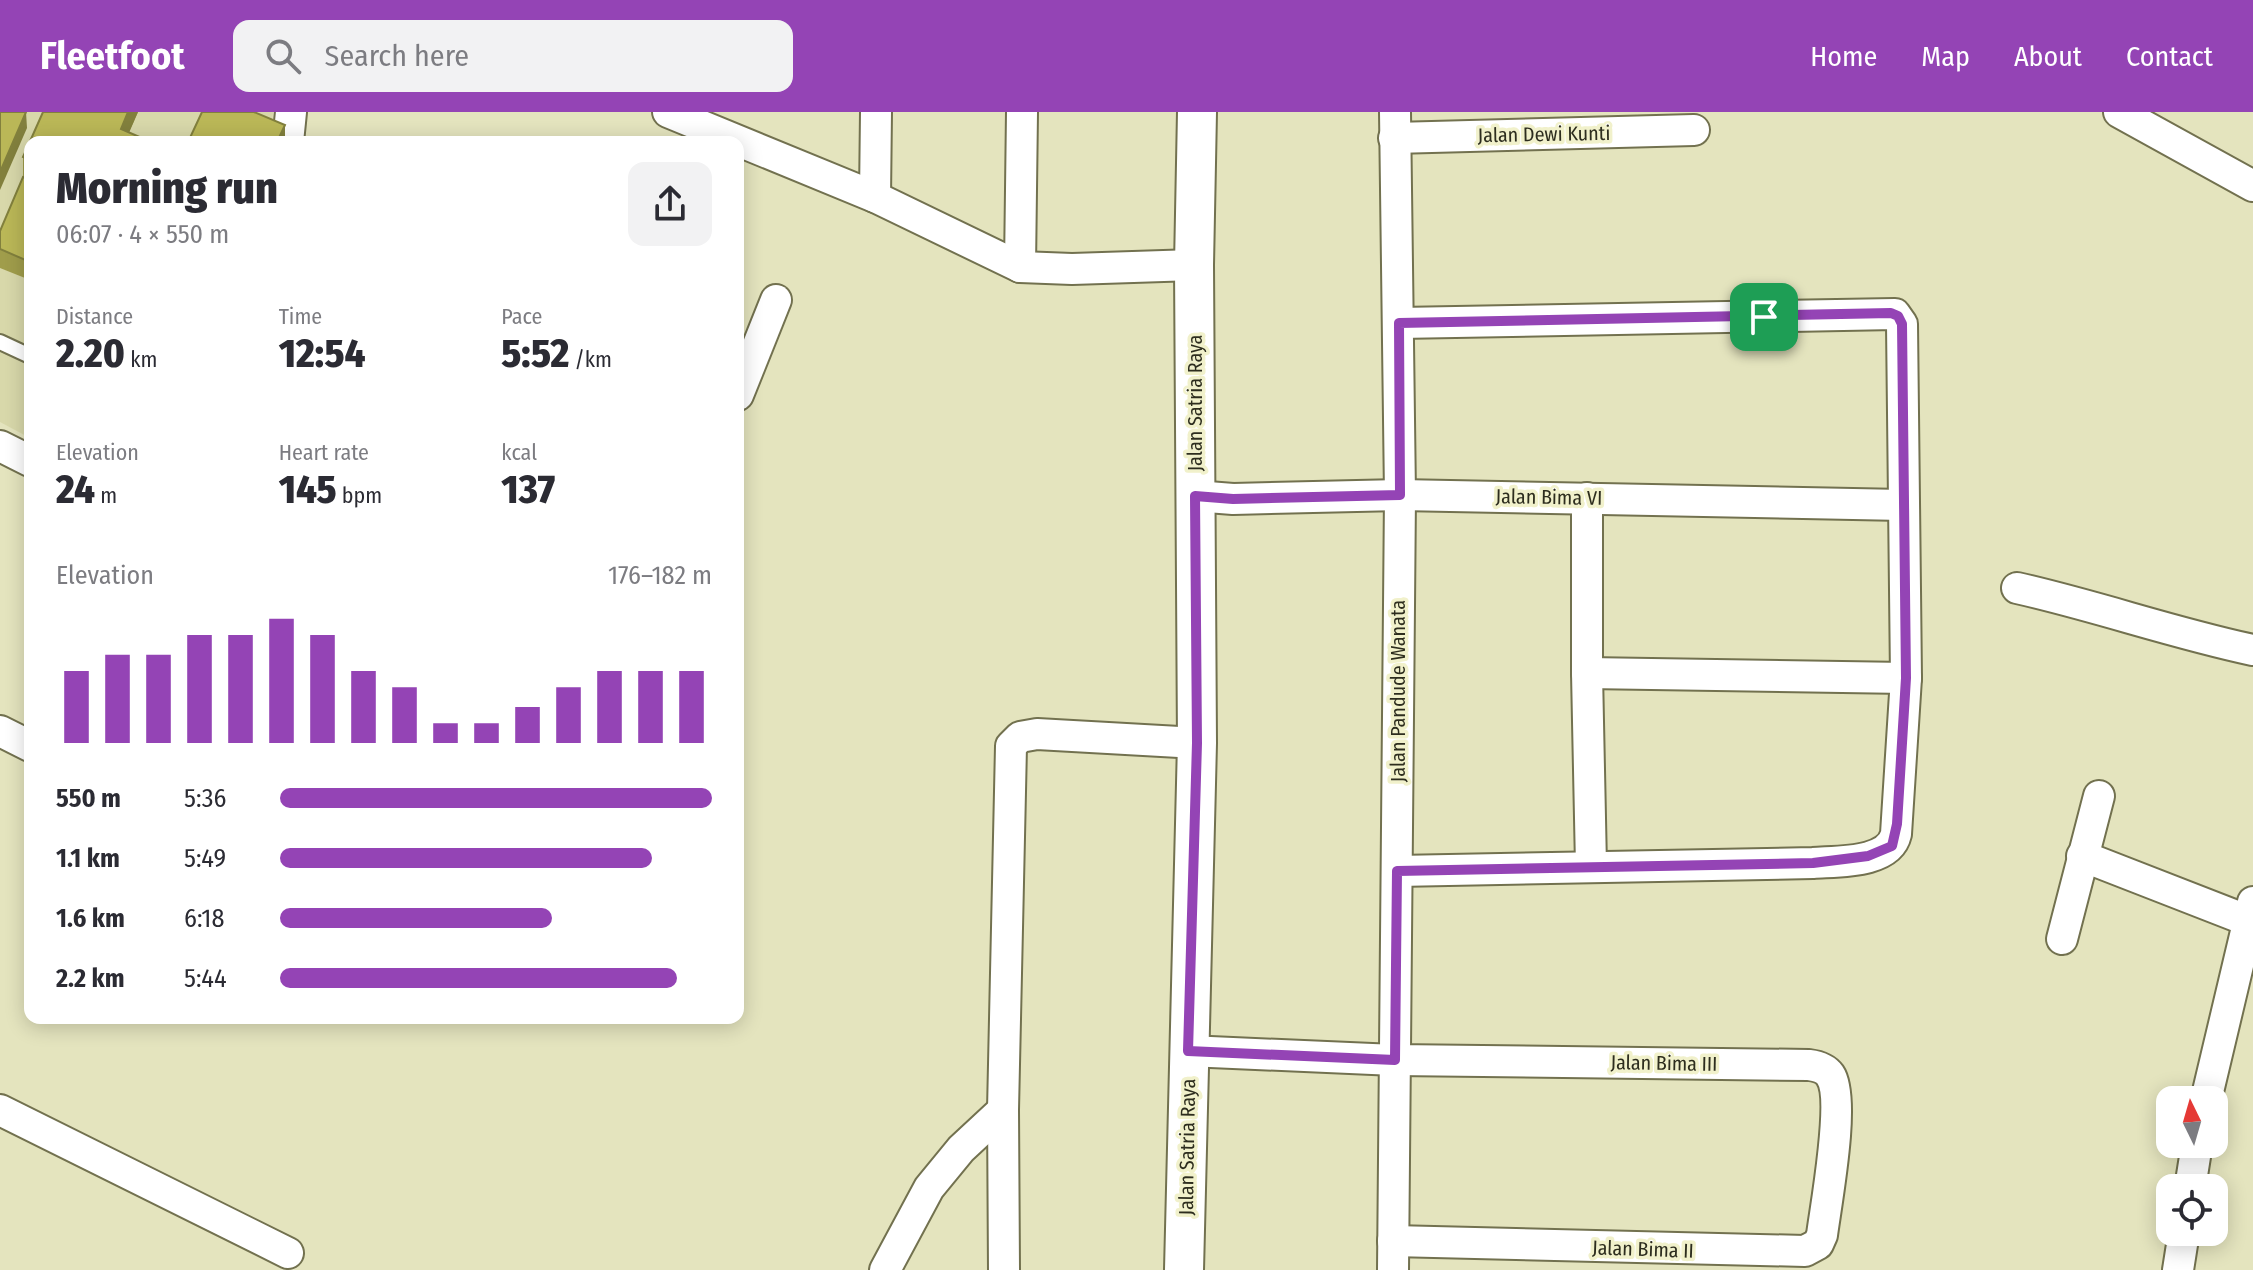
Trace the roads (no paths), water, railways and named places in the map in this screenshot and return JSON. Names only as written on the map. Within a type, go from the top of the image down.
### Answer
[{"type":"street","points":[[289,136],[291,112]]},
{"type":"street","points":[[668,112],[726,136]]},
{"type":"street","points":[[875,197],[876,112]]},
{"type":"street","points":[[1020,267],[1022,112]]},
{"type":"street","name":"Jalan Satria Raya","points":[[1184,1270],[1197,743],[1194,265],[1197,112]]},
{"type":"street","points":[[2119,112],[2253,186]]},
{"type":"street","name":"Jalan Dewi Kunti","points":[[1394,125],[1694,130]]},
{"type":"street","name":"Jalan Pandude Wanata","points":[[1393,1256],[1400,495],[1394,125]]},
{"type":"street","points":[[744,143],[875,197],[1020,267],[1072,269],[1194,265]]},
{"type":"street","points":[[744,380],[776,300]]},
{"type":"street","points":[[1397,871],[1813,863],[1868,856],[1892,846],[1897,824],[1906,678],[1903,362],[1900,319],[1895,314],[1399,323]]},
{"type":"street","points":[[0,446],[24,458]]},
{"type":"street","name":"Jalan Bima VI","points":[[1195,496],[1233,499],[1400,495],[1903,505]]},
{"type":"street","points":[[1587,498],[1591,866]]},
{"type":"street","points":[[2017,588],[2066,599],[2192,637],[2253,650]]},
{"type":"street","points":[[1587,673],[1906,678]]},
{"type":"street","points":[[0,731],[24,743]]},
{"type":"street","points":[[1004,1270],[1003,1110],[1009,757],[1013,743],[1026,735],[1049,734],[1197,743]]},
{"type":"street","points":[[2062,939],[2099,796]]},
{"type":"street","points":[[2082,856],[2251,911],[2209,1086]]},
{"type":"street","name":"Jalan Bima III","points":[[1188,1051],[1395,1060],[1816,1066],[1828,1071],[1834,1085],[1831,1173]]},
{"type":"street","points":[[0,1110],[288,1253]]},
{"type":"street","points":[[885,1270],[929,1188],[961,1149],[1003,1110]]},
{"type":"street","name":"Jalan Bima II","points":[[1393,1256],[1805,1251],[1818,1257],[1831,1173]]},
{"type":"street","points":[[2178,1270],[2182,1246]]},
{"type":"lane","points":[[0,342],[24,353]]}]
